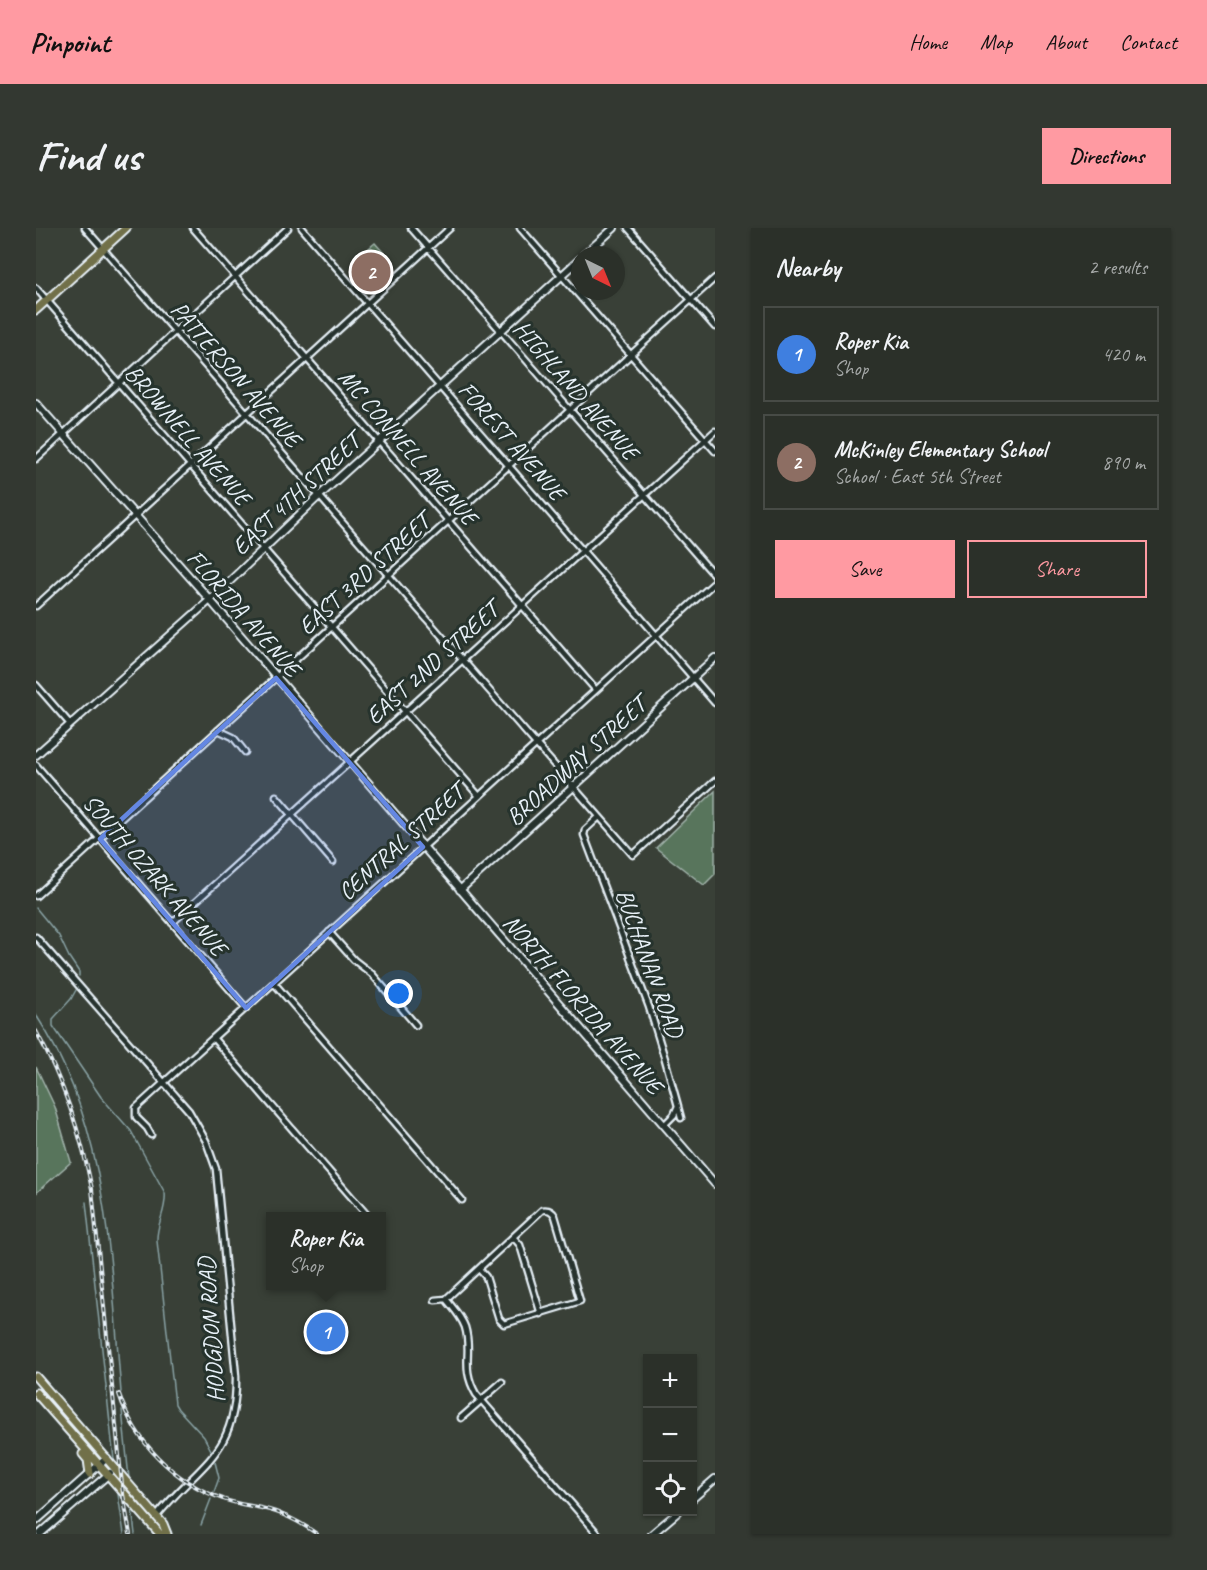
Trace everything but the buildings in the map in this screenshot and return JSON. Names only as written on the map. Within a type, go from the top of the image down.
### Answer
[{"type":"main road","points":[[36,310],[126,228]]},
{"type":"main road","points":[[36,1377],[163,1524],[167,1534]]},
{"type":"main road","points":[[37,1394],[160,1534]]},
{"type":"main road","points":[[37,1394],[42,1406],[88,1460],[90,1474]]},
{"type":"street","name":"PATTERSON AVENUE","points":[[85,228],[633,855],[715,780]]},
{"type":"street","name":"MC CONNELL AVENUE","points":[[193,228],[595,689]]},
{"type":"street","points":[[36,459],[288,228]]},
{"type":"street","name":"FOREST AVENUE","points":[[302,228],[715,702]]},
{"type":"street","name":"HIGHLAND AVENUE","points":[[411,228],[715,576]]},
{"type":"street","points":[[36,606],[450,228]]},
{"type":"street","points":[[520,228],[715,450]]},
{"type":"street","points":[[594,246],[614,228]]},
{"type":"street","points":[[628,228],[715,327]]},
{"type":"street","name":"EAST 4TH STREET","points":[[36,755],[210,600],[319,496],[571,267]]},
{"type":"street","name":"EAST 3RD STREET","points":[[36,896],[715,278]]},
{"type":"street","name":"BROWNELL AVENUE","points":[[36,288],[479,796]]},
{"type":"street","name":"FLORIDA AVENUE","points":[[36,403],[423,847]]},
{"type":"street","name":"EAST 2ND STREET","points":[[172,923],[715,431]]},
{"type":"street","name":"CENTRAL STREET","points":[[151,1135],[136,1117],[135,1111],[595,689],[715,582]]},
{"type":"street","name":"BROADWAY STREET","points":[[460,890],[715,658]]},
{"type":"street","points":[[36,685],[70,724]]},
{"type":"street","points":[[219,730],[233,737],[245,752]]},
{"type":"street","name":"SOUTH OZARK AVENUE","points":[[36,765],[246,1008]]},
{"type":"street","points":[[276,796],[333,862]]},
{"type":"street","name":"BUCHANAN ROAD","points":[[599,817],[585,829],[584,835],[649,1006],[677,1104]]},
{"type":"street","name":"NORTH FLORIDA AVENUE","points":[[423,847],[715,1184]]},
{"type":"street","points":[[329,932],[354,960],[372,974],[416,1025]]},
{"type":"street","name":"HODGDON ROAD","points":[[36,937],[193,1117],[211,1150],[216,1169],[237,1376],[235,1408],[229,1430],[215,1454],[156,1517]]},
{"type":"street","points":[[274,983],[462,1200]]},
{"type":"street","points":[[213,1038],[365,1212]]},
{"type":"street","points":[[677,1104],[681,1118]]},
{"type":"street","points":[[664,1125],[676,1113],[677,1104]]},
{"type":"street","points":[[435,1300],[446,1299],[542,1210],[551,1210],[555,1216],[580,1301],[508,1324],[502,1323],[486,1277],[479,1269]]},
{"type":"street","points":[[513,1237],[520,1245],[541,1314]]},
{"type":"street","points":[[446,1299],[465,1328],[468,1376],[471,1384],[482,1400],[598,1534]]},
{"type":"street","points":[[461,1418],[502,1382]]},
{"type":"street","points":[[36,1521],[107,1458]]},
{"type":"street","points":[[40,1534],[115,1468]]},
{"type":"street","points":[[697,1495],[715,1479]]},
{"type":"street","points":[[652,1534],[673,1516]]},
{"type":"highlighted area","points":[[276,678],[423,847],[246,1008],[100,839]]},
{"type":"green space","points":[[375,243],[390,260],[367,280],[352,262]]},
{"type":"green space","points":[[715,791],[715,874],[704,885],[656,848]]},
{"type":"green space","points":[[36,1067],[55,1107],[71,1162],[36,1193]]},
{"type":"waterway","points":[[36,908],[59,936],[79,976]]},
{"type":"waterway","points":[[76,990],[53,1019],[53,1026],[101,1097],[131,1131],[165,1193],[157,1241],[175,1404],[204,1437],[212,1452]]},
{"type":"waterway","points":[[36,1015],[60,1058],[79,1103],[93,1149],[109,1246],[121,1392]]},
{"type":"waterway","points":[[86,1202],[114,1460]]},
{"type":"waterway","points":[[122,1410],[129,1478]]},
{"type":"waterway","points":[[214,1492],[219,1478],[215,1462]]},
{"type":"waterway","points":[[118,1494],[124,1534]]},
{"type":"waterway","points":[[201,1525],[211,1499]]},
{"type":"waterway","points":[[132,1509],[135,1534]]},
{"type":"railway","points":[[36,1031],[55,1069],[70,1108],[92,1189],[123,1494],[130,1534]]},
{"type":"railway","points":[[119,1394],[126,1412],[146,1444],[173,1471],[188,1482],[223,1499],[281,1514],[317,1534]]},
{"type":"place","name":"McKinley Elementary School","points":[[371,272]]},
{"type":"place","name":"Roper Kia","points":[[326,1332]]}]
